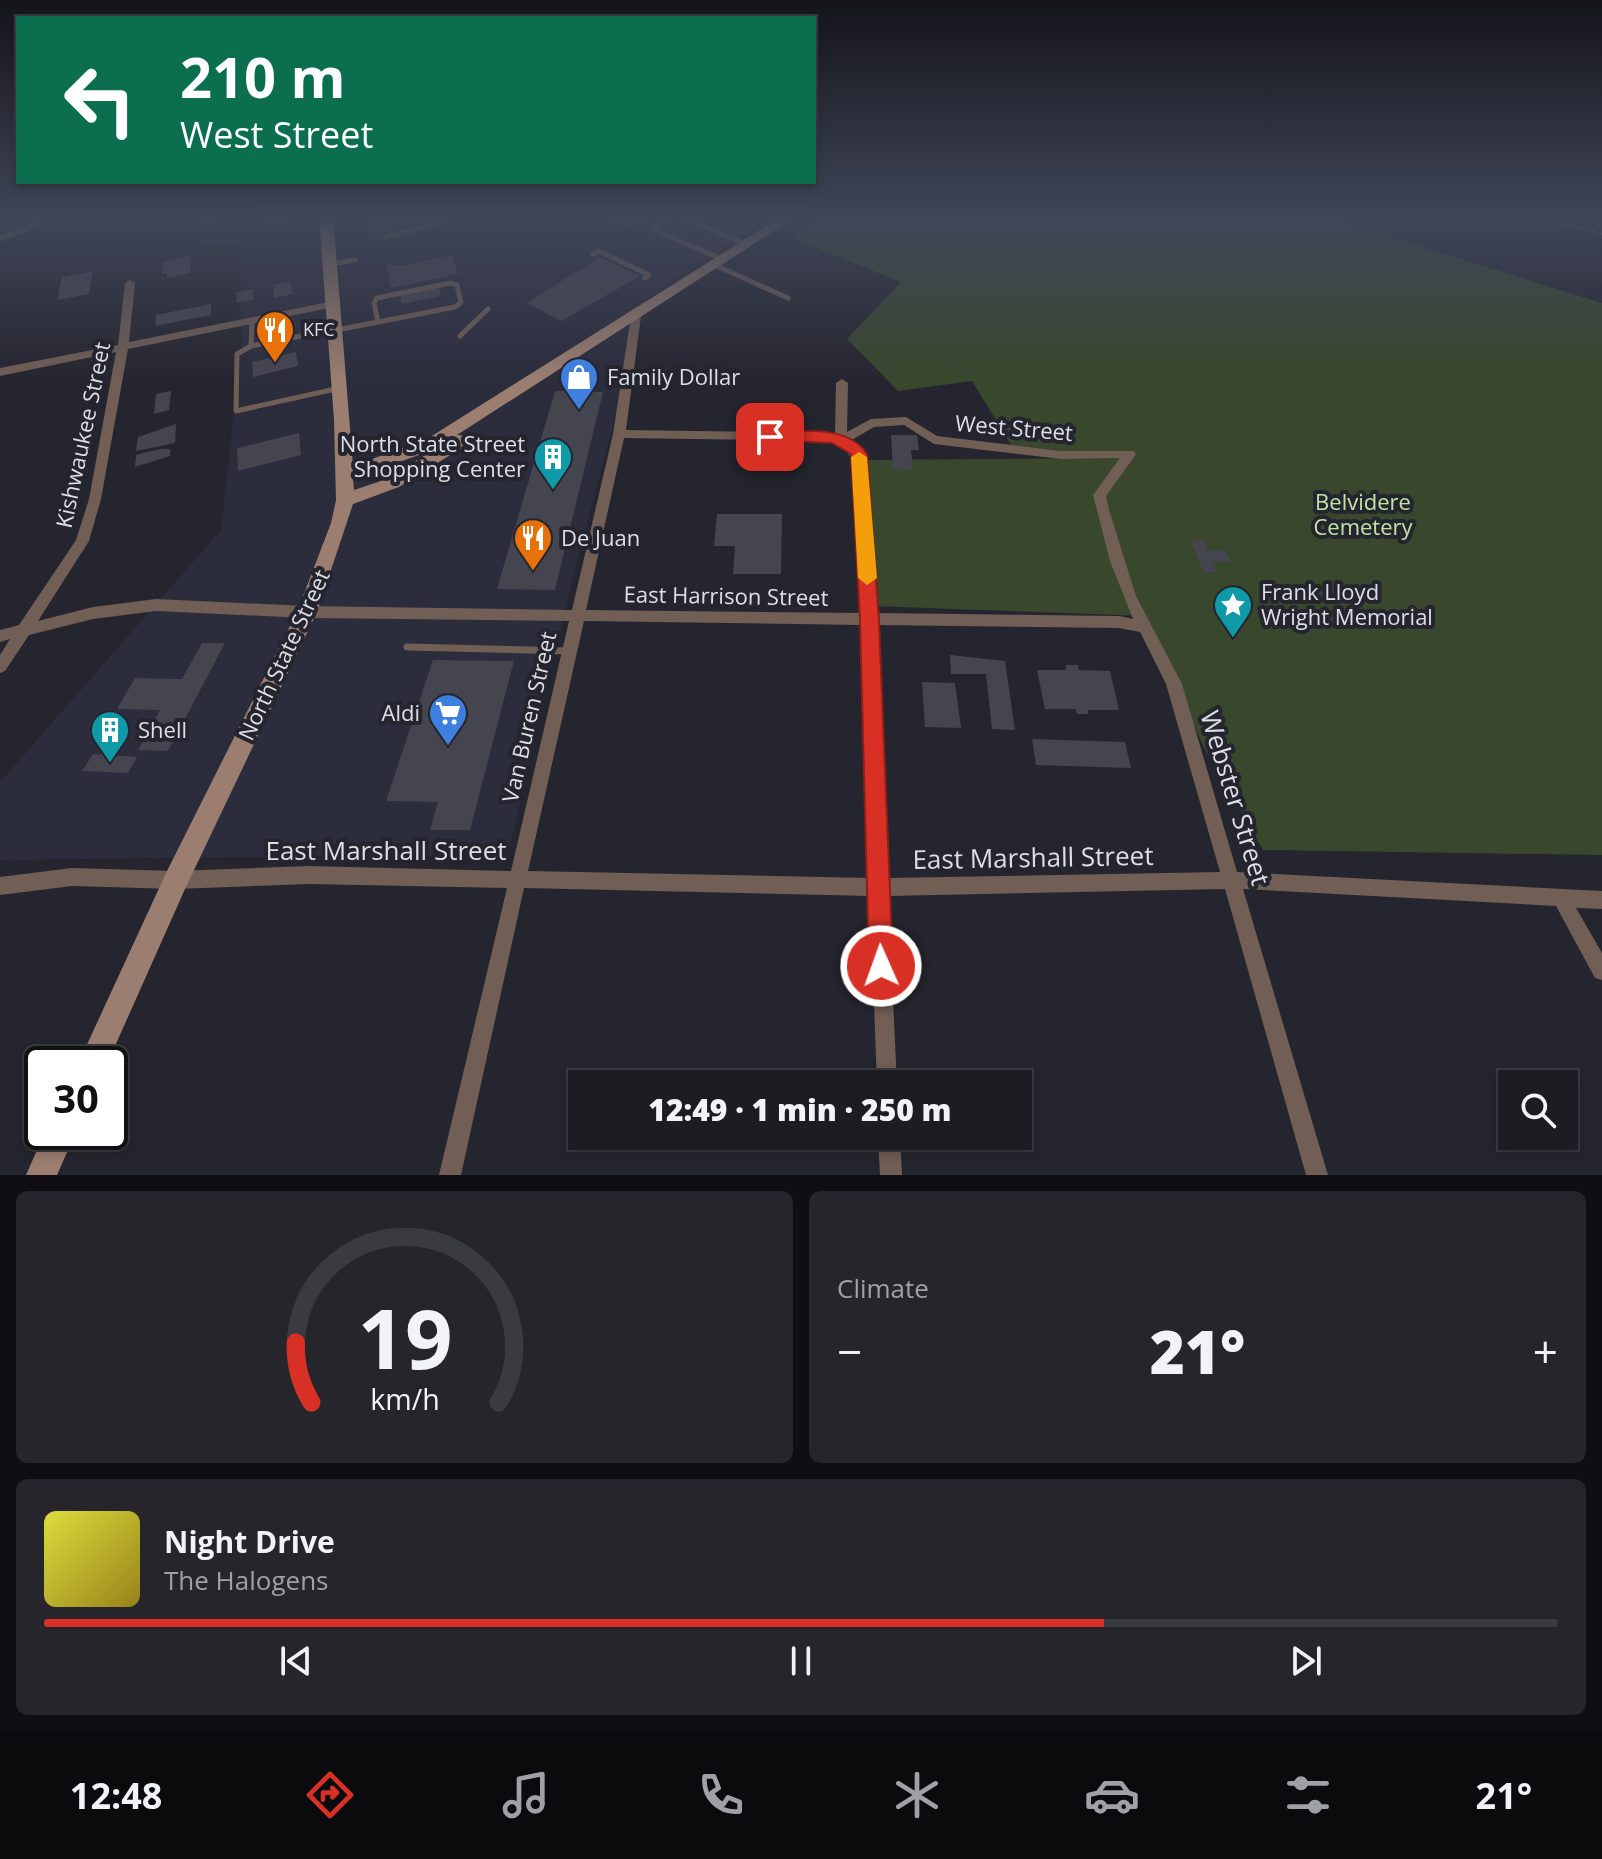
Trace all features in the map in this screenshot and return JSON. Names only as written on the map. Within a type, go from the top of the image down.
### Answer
[{"type":"main road","name":"North State Street","points":[[100,1046],[176,880],[307,612],[336,537],[345,500],[332,271]]},
{"type":"main road","points":[[344,476],[414,452],[477,413],[497,405],[708,271]]},
{"type":"main road","points":[[345,500],[418,470],[493,418],[497,405]]},
{"type":"main road","points":[[41,1175],[53,1150]]},
{"type":"street","name":"Kishwaukee Street","points":[[0,667],[82,541],[95,499],[123,346],[130,283]]},
{"type":"street","points":[[0,372],[334,304]]},
{"type":"street","name":"Van Buren Street","points":[[450,1175],[619,434],[636,316]]},
{"type":"street","points":[[841,441],[842,383]]},
{"type":"street","name":"West Street","points":[[841,441],[871,423],[906,421],[934,440],[1061,455],[1130,454]]},
{"type":"street","points":[[619,434],[823,437],[854,447],[859,454],[870,621],[886,1070]]},
{"type":"street","name":"Webster Street","points":[[1130,454],[1099,495],[1104,526],[1143,627],[1156,641],[1174,684],[1317,1175]]},
{"type":"street","name":"East Harrison Street","points":[[0,636],[105,611],[156,605],[307,612],[1119,622],[1143,627]]},
{"type":"street","name":"East Marshall Street","points":[[0,886],[72,877],[176,880],[309,875],[878,887],[1232,880],[1602,900]]},
{"type":"street","points":[[1562,900],[1602,971]]},
{"type":"street","points":[[890,1150],[891,1175]]},
{"type":"lane","points":[[640,271],[649,275],[645,278]]},
{"type":"lane","points":[[735,271],[788,298]]},
{"type":"lane","points":[[340,388],[236,411],[237,354],[251,346],[378,323],[455,307],[461,299],[457,285],[451,283],[381,297],[374,303],[378,323]]},
{"type":"lane","points":[[460,336],[488,309]]},
{"type":"lane","points":[[251,346],[252,320]]},
{"type":"lane","points":[[407,647],[570,651]]},
{"type":"shaded area","points":[[241,271],[688,271],[646,300],[570,589],[508,854],[0,860],[0,782],[221,530],[241,347]]},
{"type":"green space","name":"Belvidere Cemetery","points":[[873,271],[1499,271],[1602,303],[1602,855],[1263,850],[1204,748],[1146,616],[873,606],[865,460],[1119,458],[1011,445],[972,381],[898,391],[847,339],[901,282]]},
{"type":"building","points":[[93,271],[89,294],[57,300],[62,277]]},
{"type":"building","points":[[162,271],[190,271],[167,278],[167,273],[162,274]]},
{"type":"building","points":[[388,271],[457,271],[458,274],[391,288]]},
{"type":"building","points":[[578,271],[629,271],[640,276],[561,321],[527,303]]},
{"type":"building","points":[[290,281],[293,294],[274,298],[273,285]]},
{"type":"building","points":[[439,288],[441,296],[402,304],[400,295]]},
{"type":"building","points":[[253,289],[254,299],[237,303],[236,292]]},
{"type":"building","points":[[211,304],[211,315],[155,326],[156,315]]},
{"type":"building","name":"KFC","points":[[296,352],[298,366],[253,377],[252,362]]},
{"type":"building","points":[[171,391],[169,410],[154,414],[156,394]]},
{"type":"building","name":"North State Street Shopping Center","points":[[555,391],[603,392],[555,590],[497,589]]},
{"type":"building","points":[[176,424],[175,443],[136,451],[138,437]]},
{"type":"building","points":[[299,433],[301,455],[238,471],[237,448]]},
{"type":"building","points":[[891,435],[917,435],[919,450],[911,450],[913,470],[893,469]]},
{"type":"building","points":[[170,449],[170,456],[135,467],[136,455]]},
{"type":"building","points":[[717,514],[782,514],[781,574],[733,574],[735,546],[714,546]]},
{"type":"building","points":[[1204,540],[1208,551],[1225,550],[1231,562],[1212,562],[1217,572],[1204,573],[1191,541]]},
{"type":"building","name":"Shell","points":[[202,643],[225,643],[168,751],[138,750],[160,710],[117,709],[135,678],[182,679]]},
{"type":"building","points":[[950,655],[1005,661],[1015,730],[992,729],[986,674],[951,674]]},
{"type":"building","name":"Aldi","points":[[433,660],[514,661],[470,830],[430,830],[438,802],[386,801]]},
{"type":"building","points":[[1066,665],[1078,665],[1079,670],[1110,671],[1119,710],[1088,710],[1088,714],[1077,714],[1075,709],[1045,709],[1037,670],[1066,670]]},
{"type":"building","points":[[922,682],[955,683],[961,728],[925,727]]},
{"type":"building","points":[[1032,739],[1125,742],[1131,768],[1036,765]]},
{"type":"building","name":"Shell","points":[[93,754],[137,757],[128,773],[82,771]]},
{"type":"slow traffic","points":[[859,457],[867,578]]},
{"type":"place","name":"KFC","points":[[275,364]]},
{"type":"place","name":"Family Dollar","points":[[579,411]]},
{"type":"place","name":"North State Street Shopping Center","points":[[553,491]]},
{"type":"place","name":"De Juan","points":[[533,572]]},
{"type":"place","name":"Frank Lloyd Wright Memorial","points":[[1233,639]]},
{"type":"place","name":"Aldi","points":[[448,747]]},
{"type":"place","name":"Shell","points":[[110,764]]},
{"type":"route","points":[[770,437],[834,438],[854,447],[859,454],[870,621],[881,966]]}]
